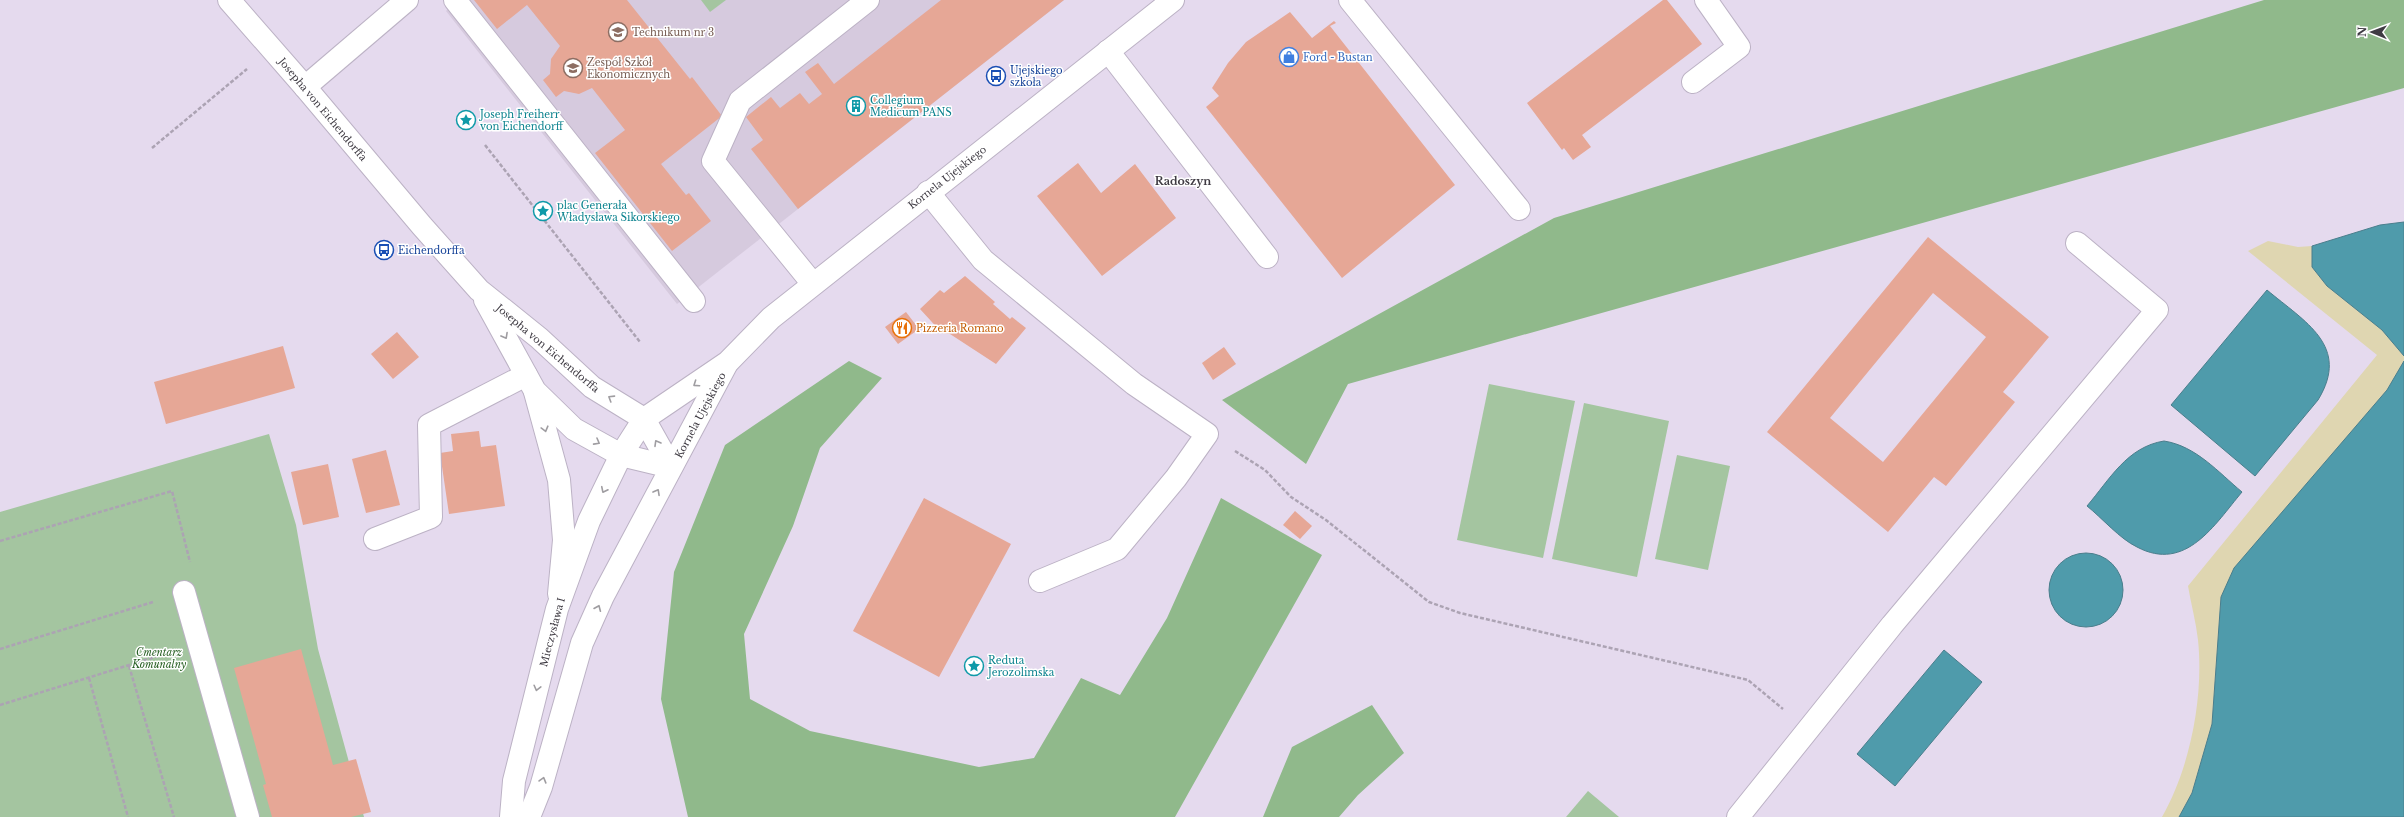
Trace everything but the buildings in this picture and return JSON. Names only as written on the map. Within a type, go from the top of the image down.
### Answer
[{"type":"street","name":"Josepha von Eichendorffa","points":[[229,0],[305,87],[422,226],[480,290],[539,338],[592,387],[644,419],[671,467]]},
{"type":"street","points":[[305,87],[407,0]]},
{"type":"street","points":[[454,0],[694,301]]},
{"type":"street","points":[[813,284],[713,161],[740,101],[868,0]]},
{"type":"street","name":"Kornela Ujejskiego","points":[[622,455],[644,419],[728,362],[771,318],[928,192],[1173,0]]},
{"type":"street","points":[[1350,0],[1519,209]]},
{"type":"street","points":[[1693,82],[1739,47],[1706,0]]},
{"type":"street","points":[[1108,51],[1267,257]]},
{"type":"street","points":[[928,192],[984,260],[1134,384],[1207,434],[1176,478],[1117,549],[1040,582]]},
{"type":"street","points":[[1738,817],[1809,731],[1892,625],[2157,310],[2077,243]]},
{"type":"street","name":"Josepha von Eichendorffa","points":[[480,290],[531,383],[574,429],[622,455],[671,467]]},
{"type":"street","name":"Kornela Ujejskiego","points":[[671,467],[728,362]]},
{"type":"street","points":[[376,539],[431,517],[429,425],[531,383],[559,480],[564,540],[557,609]]},
{"type":"street","name":"Mieczysława I","points":[[511,817],[514,781],[557,609],[589,521],[622,455]]},
{"type":"street","points":[[529,817],[541,786],[582,643],[603,596],[671,467]]},
{"type":"street","points":[[184,592],[248,817]]},
{"type":"path","points":[[152,148],[249,67]]},
{"type":"path","points":[[485,145],[640,342]]},
{"type":"path","points":[[1207,434],[1265,470],[1291,497],[1326,520],[1428,602],[1460,614],[1748,680],[1809,731]]},
{"type":"path","points":[[0,541],[172,492],[198,589],[0,649]]},
{"type":"path","points":[[0,705],[199,644]]},
{"type":"path","points":[[129,666],[174,817]]},
{"type":"path","points":[[88,678],[128,817]]},
{"type":"shaded area","points":[[457,0],[1064,0],[677,304],[446,11]]},
{"type":"green space","points":[[701,0],[726,0],[710,12]]},
{"type":"green space","points":[[2264,0],[2404,0],[2404,88],[1348,384],[1306,464],[1222,400],[1554,218]]},
{"type":"green space","points":[[849,361],[882,378],[820,448],[793,526],[744,634],[750,699],[810,731],[979,767],[1034,758],[1081,678],[1120,695],[1167,618],[1221,498],[1322,555],[1175,817],[688,817],[661,699],[674,572],[725,445]]},
{"type":"green space","points":[[1489,384],[1575,401],[1543,558],[1457,540]]},
{"type":"green space","points":[[1584,403],[1669,421],[1637,577],[1552,559]]},
{"type":"green space","name":"Cmentarz Komunalny","points":[[269,434],[296,525],[318,649],[364,817],[0,817],[0,512]]},
{"type":"green space","points":[[1677,455],[1730,466],[1708,570],[1655,559]]},
{"type":"green space","points":[[1372,705],[1404,753],[1358,795],[1339,817],[1263,817],[1292,747]]},
{"type":"green space","points":[[1588,791],[1619,817],[1566,817]]},
{"type":"sand","points":[[2268,241],[2298,247],[2312,246],[2312,267],[2327,286],[2382,330],[2404,356],[2404,361],[2387,390],[2221,598],[2212,724],[2192,793],[2179,817],[2162,817],[2172,798],[2180,777],[2193,732],[2197,708],[2199,685],[2198,640],[2188,586],[2377,355],[2248,251]]},
{"type":"water","points":[[2404,222],[2404,356],[2382,330],[2327,286],[2312,267],[2312,246],[2380,225]]},
{"type":"water","points":[[2267,290],[2296,313],[2319,337],[2326,350],[2329,365],[2327,381],[2318,400],[2255,476],[2171,405]]},
{"type":"water","points":[[2404,361],[2404,817],[2179,817],[2192,793],[2212,724],[2221,597],[2234,568],[2387,390]]},
{"type":"water","points":[[2164,441],[2186,448],[2196,454],[2215,468],[2242,492],[2221,518],[2198,541],[2185,549],[2170,554],[2154,553],[2137,547],[2118,534],[2087,506],[2129,457],[2151,444]]},
{"type":"water","points":[[2086,553],[2100,556],[2112,564],[2120,576],[2123,590],[2120,604],[2112,616],[2100,624],[2086,627],[2072,624],[2060,616],[2052,604],[2049,590],[2052,576],[2060,564],[2072,556]]},
{"type":"water","points":[[1944,650],[1982,682],[1895,786],[1857,754]]},
{"type":"place","name":"Technikum nr 3","points":[[618,32]]},
{"type":"place","name":"Ford - Bustan","points":[[1289,57]]},
{"type":"place","name":"Zespół Szkół Ekonomicznych","points":[[573,68]]},
{"type":"place","name":"Ujejskiego szkoła","points":[[996,76]]},
{"type":"place","name":"Collegium Medicum PANS","points":[[856,106]]},
{"type":"place","name":"Joseph Freiherr von Eichendorff","points":[[466,120]]},
{"type":"place","name":"plac Generała Władysława Sikorskiego","points":[[543,211]]},
{"type":"place","name":"Eichendorffa","points":[[384,250]]},
{"type":"place","name":"Pizzeria Romano","points":[[902,328]]},
{"type":"place","name":"Reduta Jerozolimska","points":[[974,666]]},
{"type":"district","name":"Radoszyn","points":[[1183,181]]}]
